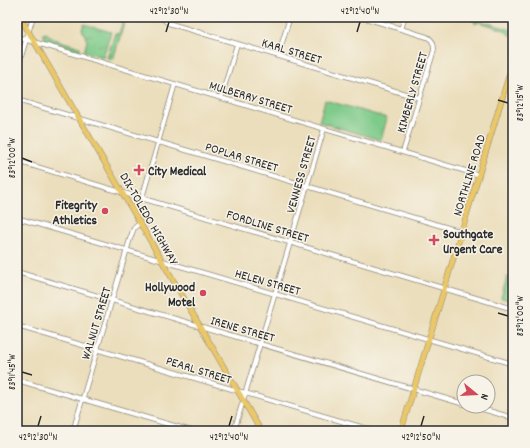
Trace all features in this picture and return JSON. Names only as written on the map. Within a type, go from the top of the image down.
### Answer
[{"type":"main road","name":"DIX-TOLEDO HIGHWAY","points":[[20,17],[261,431]]},
{"type":"main road","name":"NORTHLINE ROAD","points":[[401,431],[513,62]]},
{"type":"street","points":[[17,70],[33,17]]},
{"type":"street","name":"KARL STREET","points":[[161,17],[168,23],[419,98]]},
{"type":"street","points":[[278,56],[290,17]]},
{"type":"street","name":"KIMBERLY STREET","points":[[362,17],[427,37],[434,44],[434,50],[403,152]]},
{"type":"street","points":[[401,28],[404,17]]},
{"type":"street","name":"MULBERRY STREET","points":[[17,37],[479,175]]},
{"type":"street","points":[[221,98],[237,44]]},
{"type":"street","points":[[142,198],[175,84]]},
{"type":"street","name":"POPLAR STREET","points":[[17,100],[79,117],[462,232]]},
{"type":"street","name":"VENNESS STREET","points":[[234,431],[324,128]]},
{"type":"street","name":"FORDLINE STREET","points":[[17,161],[513,309]]},
{"type":"street","name":"HELEN STREET","points":[[17,218],[513,364]]},
{"type":"street","name":"WALNUT STREET","points":[[73,431],[126,250],[134,228],[140,223]]},
{"type":"street","name":"IRENE STREET","points":[[17,272],[456,401]]},
{"type":"street","name":"PEARL STREET","points":[[17,326],[375,431]]},
{"type":"street","points":[[17,380],[192,431]]},
{"type":"street","points":[[496,413],[513,418]]},
{"type":"green space","points":[[124,17],[126,17],[113,60],[107,58],[115,33],[119,34]]},
{"type":"green space","points":[[461,17],[468,17],[512,30],[510,36],[504,30],[479,22],[475,24],[475,21]]},
{"type":"green space","points":[[84,24],[111,32],[103,57],[84,52],[87,41],[82,29]]},
{"type":"green space","points":[[46,33],[54,39],[80,47],[80,51],[46,40],[42,34]]},
{"type":"green space","points":[[325,100],[387,118],[381,140],[319,122]]},
{"type":"green space","points":[[507,277],[513,279],[513,301],[501,298]]},
{"type":"place","name":"City Medical","points":[[139,170]]},
{"type":"place","name":"Fitegrity Athletics","points":[[105,211]]},
{"type":"place","name":"Southgate Urgent Care","points":[[434,240]]},
{"type":"place","name":"Hollywood Motel","points":[[203,293]]}]
